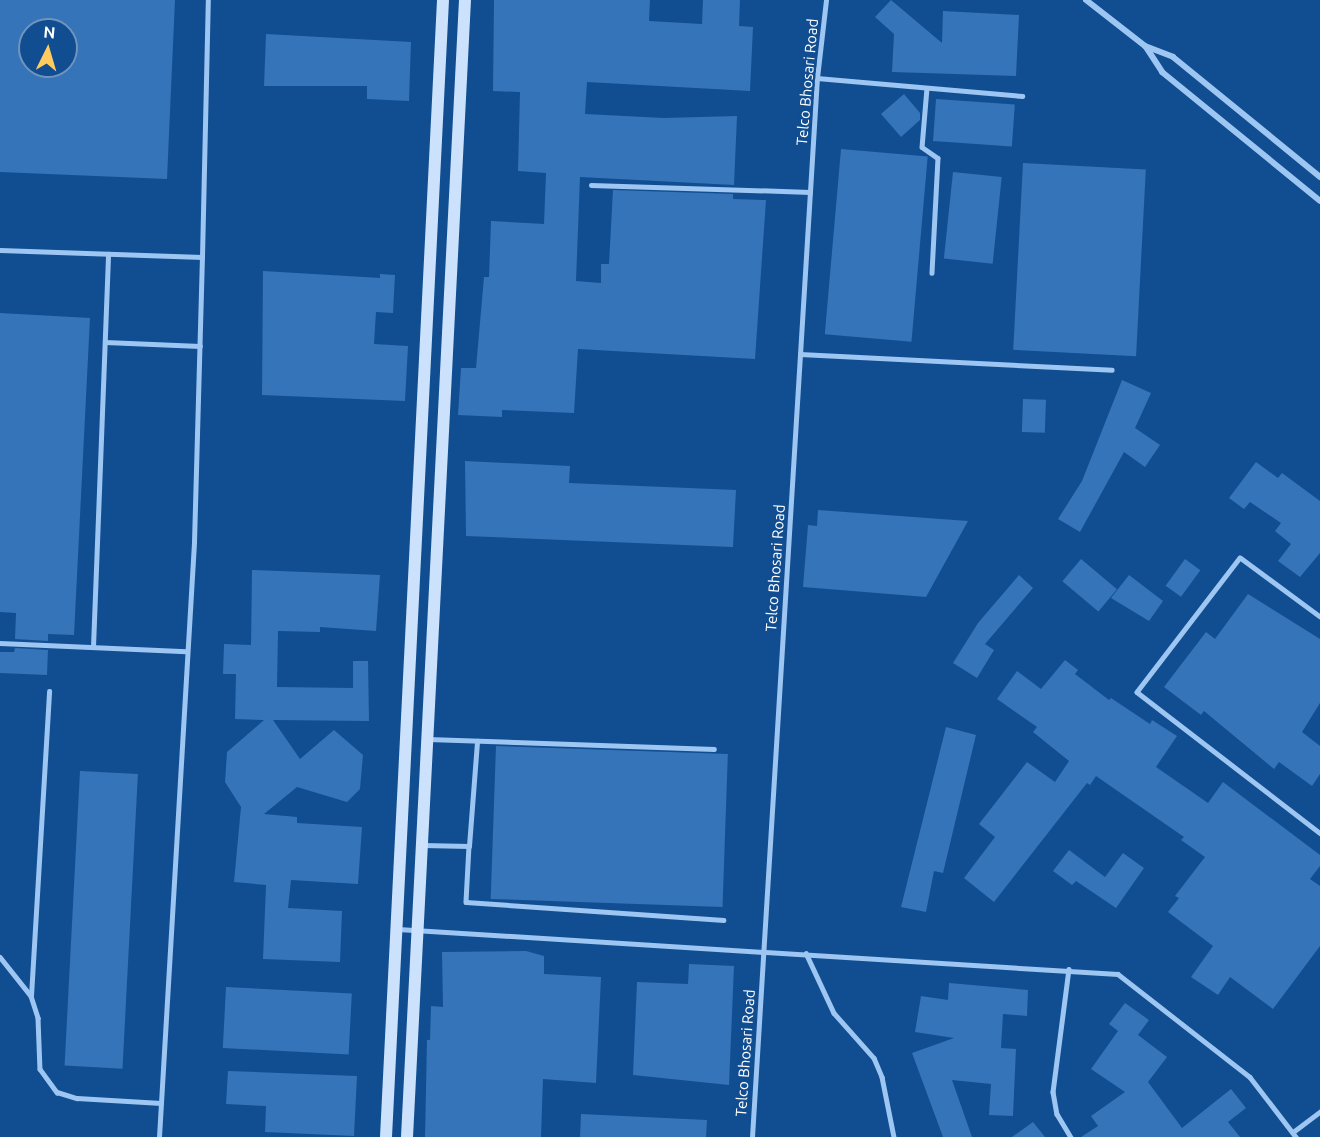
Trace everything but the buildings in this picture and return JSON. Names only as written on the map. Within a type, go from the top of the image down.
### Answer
[{"type":"street","points":[[386,1137],[442,0]]},
{"type":"street","points":[[407,1137],[465,0]]},
{"type":"street","points":[[1086,0],[1145,46],[1173,57],[1320,177]]},
{"type":"street","points":[[1145,46],[1162,72],[1320,201]]},
{"type":"lane","points":[[159,1137],[186,651],[200,346],[208,0]]},
{"type":"lane","name":"Telco Bhosari Road","points":[[752,1137],[817,78],[826,0]]},
{"type":"lane","points":[[817,78],[1022,96]]},
{"type":"lane","points":[[927,88],[922,147],[938,158],[932,273]]},
{"type":"lane","points":[[591,185],[810,192]]},
{"type":"lane","points":[[0,250],[202,257]]},
{"type":"lane","points":[[93,647],[108,254]]},
{"type":"lane","points":[[105,342],[200,346]]},
{"type":"lane","points":[[800,354],[1112,370]]},
{"type":"lane","points":[[1320,617],[1240,558],[1137,692],[1320,833]]},
{"type":"lane","points":[[0,643],[186,651]]},
{"type":"lane","points":[[31,996],[49,692]]},
{"type":"lane","points":[[428,739],[714,749]]},
{"type":"lane","points":[[477,741],[466,902],[723,920]]},
{"type":"lane","points":[[423,844],[469,846]]},
{"type":"lane","points":[[396,928],[1102,971],[1130,980],[1250,1077],[1295,1135],[1320,1112]]},
{"type":"lane","points":[[806,953],[834,1013],[874,1058],[882,1077],[894,1137]]},
{"type":"lane","points":[[0,957],[31,996],[38,1018],[40,1069],[57,1092],[77,1098],[161,1103]]},
{"type":"lane","points":[[1070,969],[1053,1092],[1057,1114],[1071,1137]]}]
